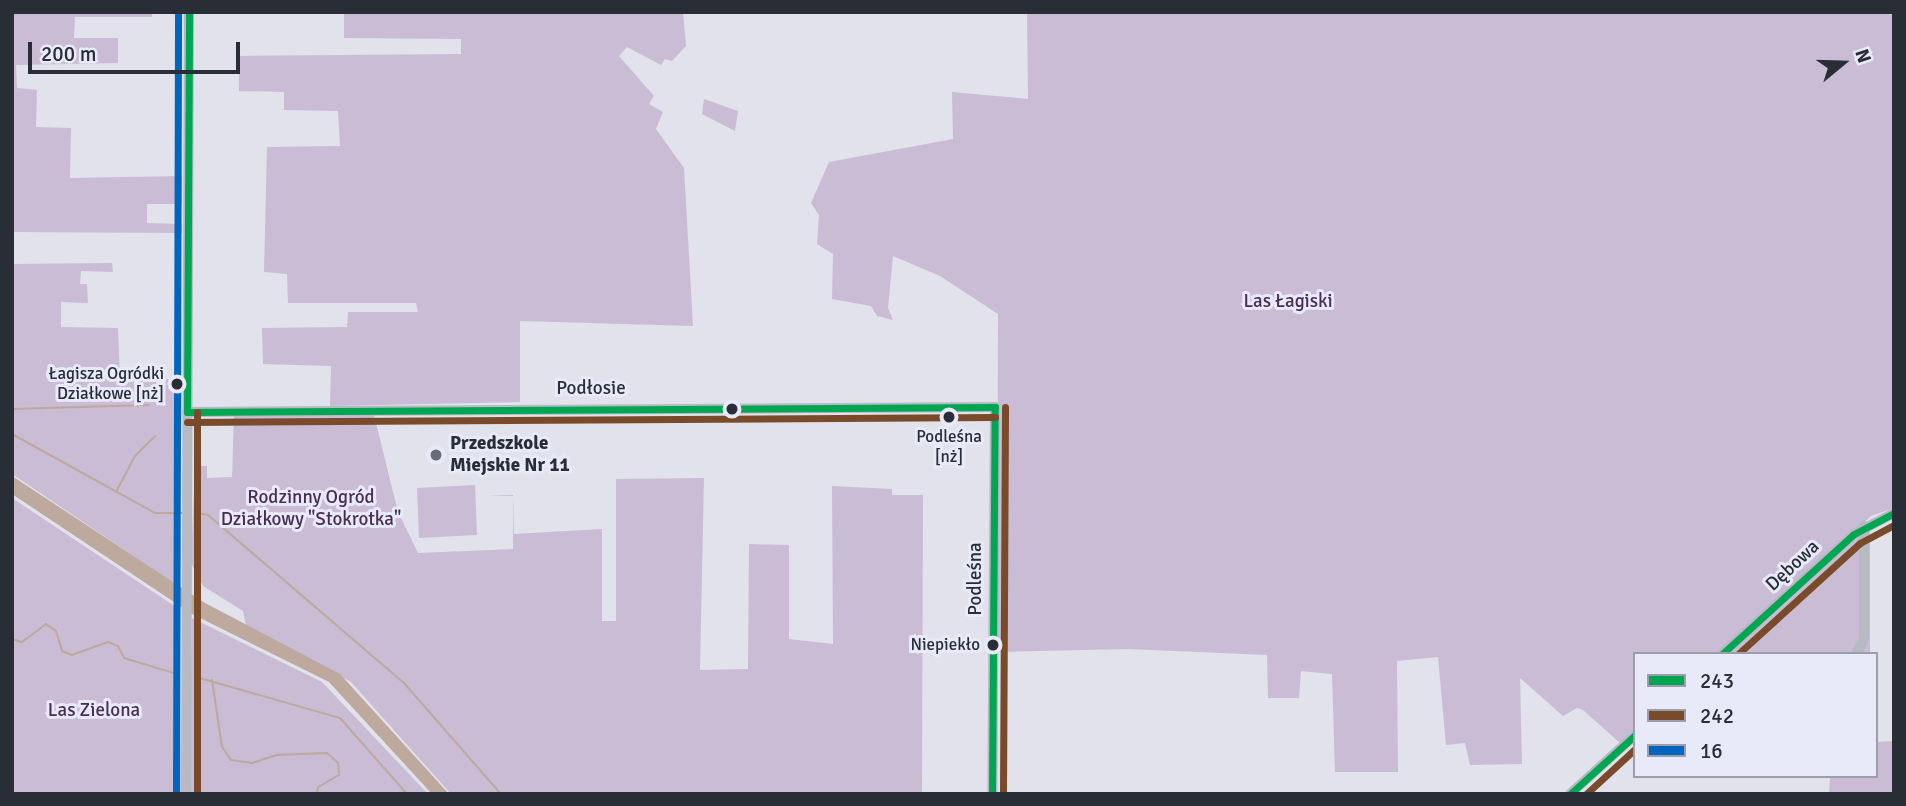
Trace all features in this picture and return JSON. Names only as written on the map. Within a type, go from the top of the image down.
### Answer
[{"type":"street","points":[[186,794],[188,12]]},
{"type":"street","name":"Podłosie","points":[[187,412],[995,407]]},
{"type":"street","name":"Podleśna","points":[[992,794],[995,407]]},
{"type":"street","name":"Dębowa","points":[[1724,652],[1864,526],[1894,513]]},
{"type":"street","points":[[1857,652],[1864,639],[1864,526]]},
{"type":"street","points":[[1570,794],[1633,737]]},
{"type":"green space","points":[[12,12],[152,12],[152,17],[75,17],[74,38],[118,38],[118,63],[16,65],[17,88],[37,90],[36,127],[71,128],[70,178],[182,176],[182,204],[147,204],[147,223],[182,224],[182,233],[12,232]]},
{"type":"green space","points":[[344,12],[683,12],[686,46],[672,61],[665,59],[661,65],[627,47],[619,56],[654,96],[649,104],[663,112],[656,129],[684,168],[693,326],[520,321],[520,402],[330,406],[331,366],[263,364],[262,328],[347,327],[348,312],[418,312],[416,303],[288,303],[287,274],[264,272],[267,147],[340,146],[338,111],[284,110],[284,92],[239,91],[239,56],[461,54],[461,39],[344,38]]},
{"type":"green space","name":"Las Łagiski","points":[[1027,12],[1894,12],[1894,508],[1871,516],[1720,652],[1633,652],[1633,731],[1620,743],[1583,710],[1577,708],[1563,716],[1520,678],[1522,764],[1470,765],[1465,743],[1446,745],[1438,657],[1397,661],[1398,772],[1335,772],[1332,674],[1301,671],[1299,698],[1268,698],[1267,655],[1128,649],[997,652],[998,314],[940,276],[893,256],[888,308],[893,320],[877,316],[871,306],[832,299],[833,254],[817,244],[819,215],[811,203],[829,162],[953,139],[952,92],[1028,99]]},
{"type":"green space","points":[[704,99],[738,111],[735,131],[702,114]]},
{"type":"green space","points":[[112,263],[113,272],[81,271],[80,284],[87,284],[88,303],[61,302],[61,327],[118,328],[120,380],[182,379],[178,586],[12,474],[12,264]]},
{"type":"green space","name":"Rodzinny Ogród Działkowy \"Stokrotka\"","points":[[374,415],[398,512],[418,553],[513,549],[513,496],[487,495],[513,495],[514,534],[602,529],[602,621],[616,621],[616,479],[704,478],[700,670],[748,669],[749,544],[789,545],[789,639],[833,644],[832,486],[892,489],[892,495],[923,495],[922,794],[451,794],[351,682],[246,625],[243,611],[203,586],[191,563],[195,466],[207,466],[207,478],[232,477],[234,416]]},
{"type":"green space","points":[[475,485],[477,535],[419,538],[417,488]]},
{"type":"green space","name":"Las Zielona","points":[[12,498],[179,609],[181,794],[12,794]]},
{"type":"green space","points":[[1870,527],[1870,652],[1730,652]]},
{"type":"green space","points":[[192,618],[322,682],[428,794],[189,794]]},
{"type":"green space","points":[[1894,741],[1894,794],[1829,794],[1830,778],[1878,778],[1878,742]]},
{"type":"shaded area","points":[[12,476],[205,603],[340,674],[449,794],[432,794],[329,682],[192,614],[12,494]]},
{"type":"waterway","points":[[12,409],[149,405]]},
{"type":"waterway","points":[[12,434],[155,513],[182,513]]},
{"type":"waterway","points":[[116,492],[135,456],[155,436]]},
{"type":"waterway","points":[[196,513],[208,515],[404,683],[500,793]]},
{"type":"waterway","points":[[12,639],[22,642],[46,624],[56,631],[62,651],[72,655],[108,642],[118,646],[124,658],[177,674]]},
{"type":"waterway","points":[[196,677],[340,718],[407,794]]},
{"type":"waterway","points":[[212,680],[222,747],[231,760],[252,763],[276,755],[327,753],[338,763],[339,775],[318,787],[317,794]]},
{"type":"transit line","name":"16","points":[[176,794],[178,12]]},
{"type":"transit line","name":"243","points":[[187,412],[189,12]]},
{"type":"transit line","name":"243","points":[[187,412],[995,407]]},
{"type":"transit line","name":"243","points":[[992,794],[995,407]]},
{"type":"transit line","name":"242","points":[[1003,794],[1005,407]]},
{"type":"transit line","name":"242","points":[[197,412],[197,794]]},
{"type":"transit line","name":"242","points":[[187,422],[995,417]]},
{"type":"transit line","name":"243","points":[[1724,652],[1854,534],[1894,513]]},
{"type":"transit line","name":"242","points":[[1740,652],[1860,543],[1894,525]]},
{"type":"transit line","name":"243","points":[[1570,794],[1633,737]]},
{"type":"transit line","name":"242","points":[[1586,794],[1633,751]]},
{"type":"place","name":"Łagisza Ogródki Działkowe [nż]","points":[[177,384]]},
{"type":"place","name":"Podleśna [nż]","points":[[949,417]]},
{"type":"place","name":"Przedszkole Miejskie Nr 11","points":[[436,455]]},
{"type":"place","name":"Niepiekło","points":[[993,645]]}]
